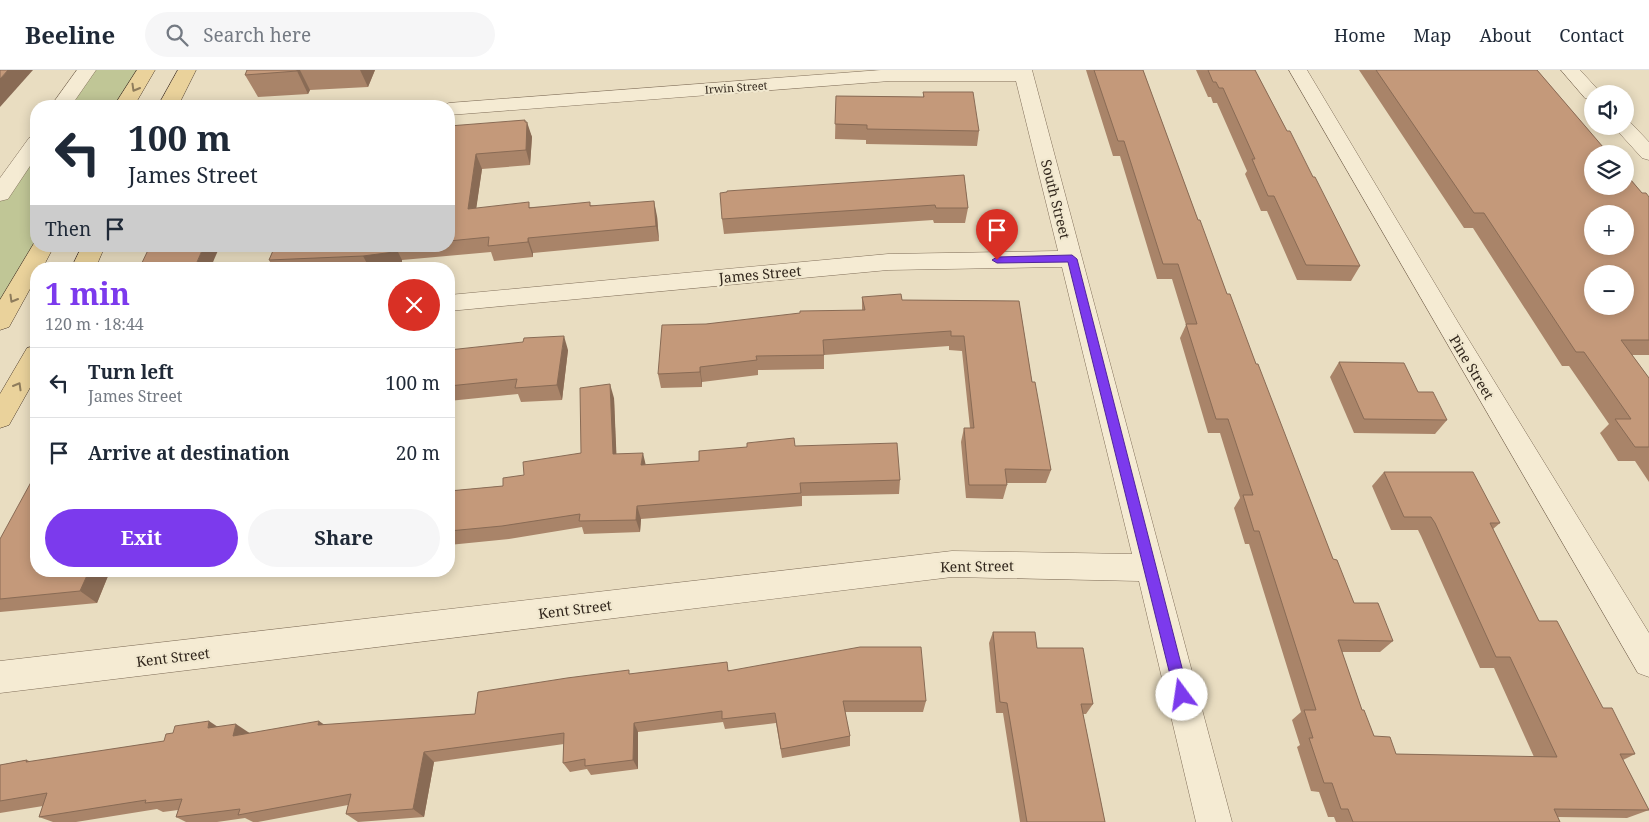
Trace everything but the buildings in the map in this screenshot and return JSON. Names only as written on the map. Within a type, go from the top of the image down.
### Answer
[{"type":"main road","points":[[128,100],[146,70]]},
{"type":"main road","points":[[171,100],[187,70]]},
{"type":"main road","points":[[0,321],[30,269]]},
{"type":"main road","points":[[0,418],[30,366]]},
{"type":"street","points":[[66,100],[87,70]]},
{"type":"street","name":"Pine Street","points":[[1298,70],[1455,339],[1649,662]]},
{"type":"street","points":[[1570,70],[1584,85]]},
{"type":"street","name":"Irwin Street","points":[[455,109],[890,75],[1024,72]]},
{"type":"street","name":"South Street","points":[[1024,72],[1214,822]]},
{"type":"street","points":[[1631,135],[1649,154]]},
{"type":"street","points":[[0,194],[30,151]]},
{"type":"street","name":"James Street","points":[[455,302],[888,262],[1072,259]]},
{"type":"street","name":"Kent Street","points":[[0,677],[952,564],[1151,568]]},
{"type":"green space","points":[[87,70],[146,70],[128,100],[65,100]]},
{"type":"green space","points":[[30,151],[30,252],[33,252],[0,321],[0,194]]},
{"type":"route","points":[[997,260],[1072,259],[1182,695]]}]
